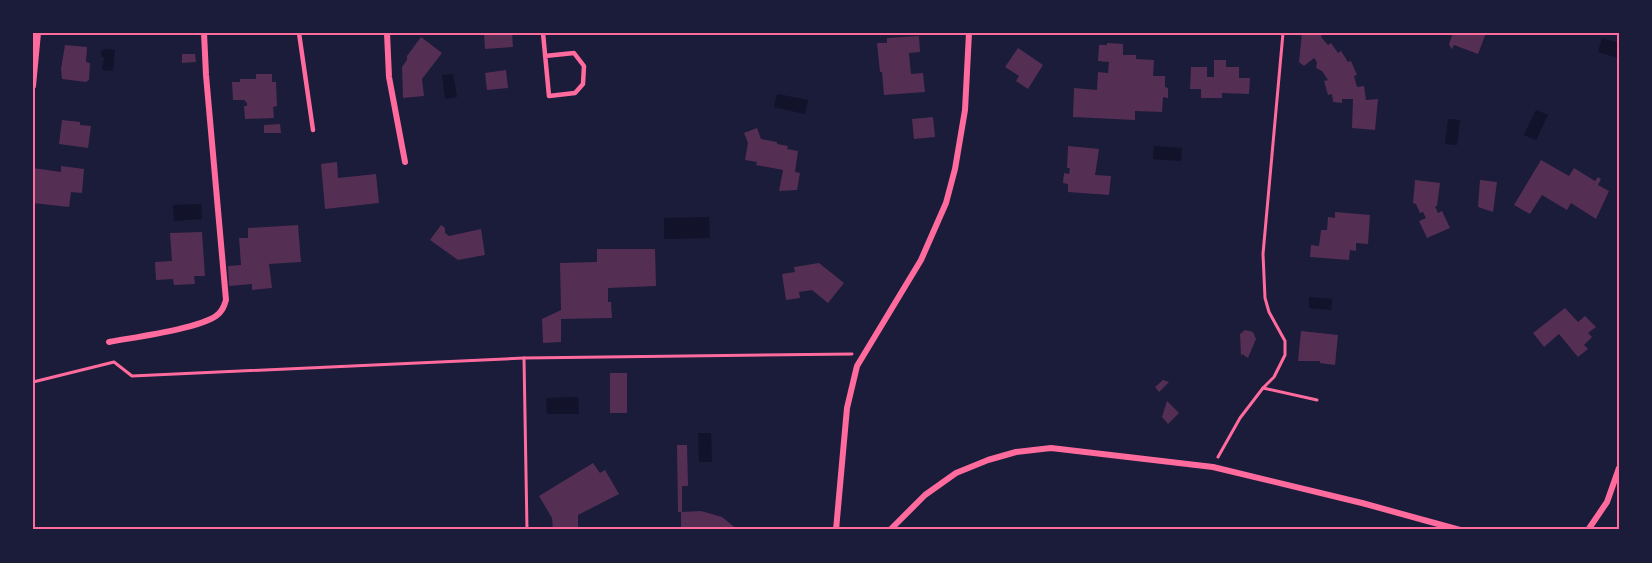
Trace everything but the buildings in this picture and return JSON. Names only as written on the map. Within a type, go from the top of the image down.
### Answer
[{"type":"street","points":[[33,86],[38,33]]},
{"type":"street","points":[[110,342],[202,323],[216,316],[224,308],[226,300],[204,33]]},
{"type":"street","points":[[387,33],[389,77],[405,162]]},
{"type":"street","points":[[836,530],[847,408],[857,366],[921,260],[946,202],[955,169],[965,110],[969,33]]},
{"type":"street","points":[[890,530],[925,495],[956,473],[1016,452],[1051,448],[1213,467],[1362,503],[1460,530]]},
{"type":"street","points":[[1588,530],[1607,502],[1619,468]]},
{"type":"lane","points":[[299,33],[313,130]]},
{"type":"lane","points":[[543,33],[545,56],[549,96],[575,93],[583,84],[584,66],[574,53],[545,56]]},
{"type":"path","points":[[1213,467],[1240,418],[1274,377],[1284,355],[1285,341],[1269,312],[1265,298],[1263,254],[1283,33]]},
{"type":"path","points":[[33,382],[114,362],[132,376],[525,358],[866,353]]},
{"type":"path","points":[[525,358],[527,530]]},
{"type":"path","points":[[1263,388],[1317,400]]},
{"type":"shaded area","points":[[1602,38],[1619,43],[1618,58],[1598,52]]},
{"type":"shaded area","points":[[105,49],[115,50],[113,71],[102,70],[104,58],[101,52]]},
{"type":"shaded area","points":[[453,74],[457,97],[445,99],[442,75]]},
{"type":"shaded area","points":[[777,94],[808,100],[805,114],[774,107]]},
{"type":"shaded area","points":[[1536,110],[1548,115],[1536,140],[1524,135]]},
{"type":"shaded area","points":[[1448,119],[1460,120],[1457,145],[1445,144]]},
{"type":"shaded area","points":[[1154,146],[1182,148],[1181,161],[1153,159]]},
{"type":"shaded area","points":[[201,204],[202,219],[174,221],[173,205]]},
{"type":"shaded area","points":[[709,217],[710,238],[664,239],[664,218]]},
{"type":"shaded area","points":[[1309,297],[1332,299],[1331,310],[1309,308]]},
{"type":"shaded area","points":[[578,397],[579,414],[547,414],[546,398]]},
{"type":"shaded area","points":[[698,433],[711,433],[712,462],[699,462]]}]
